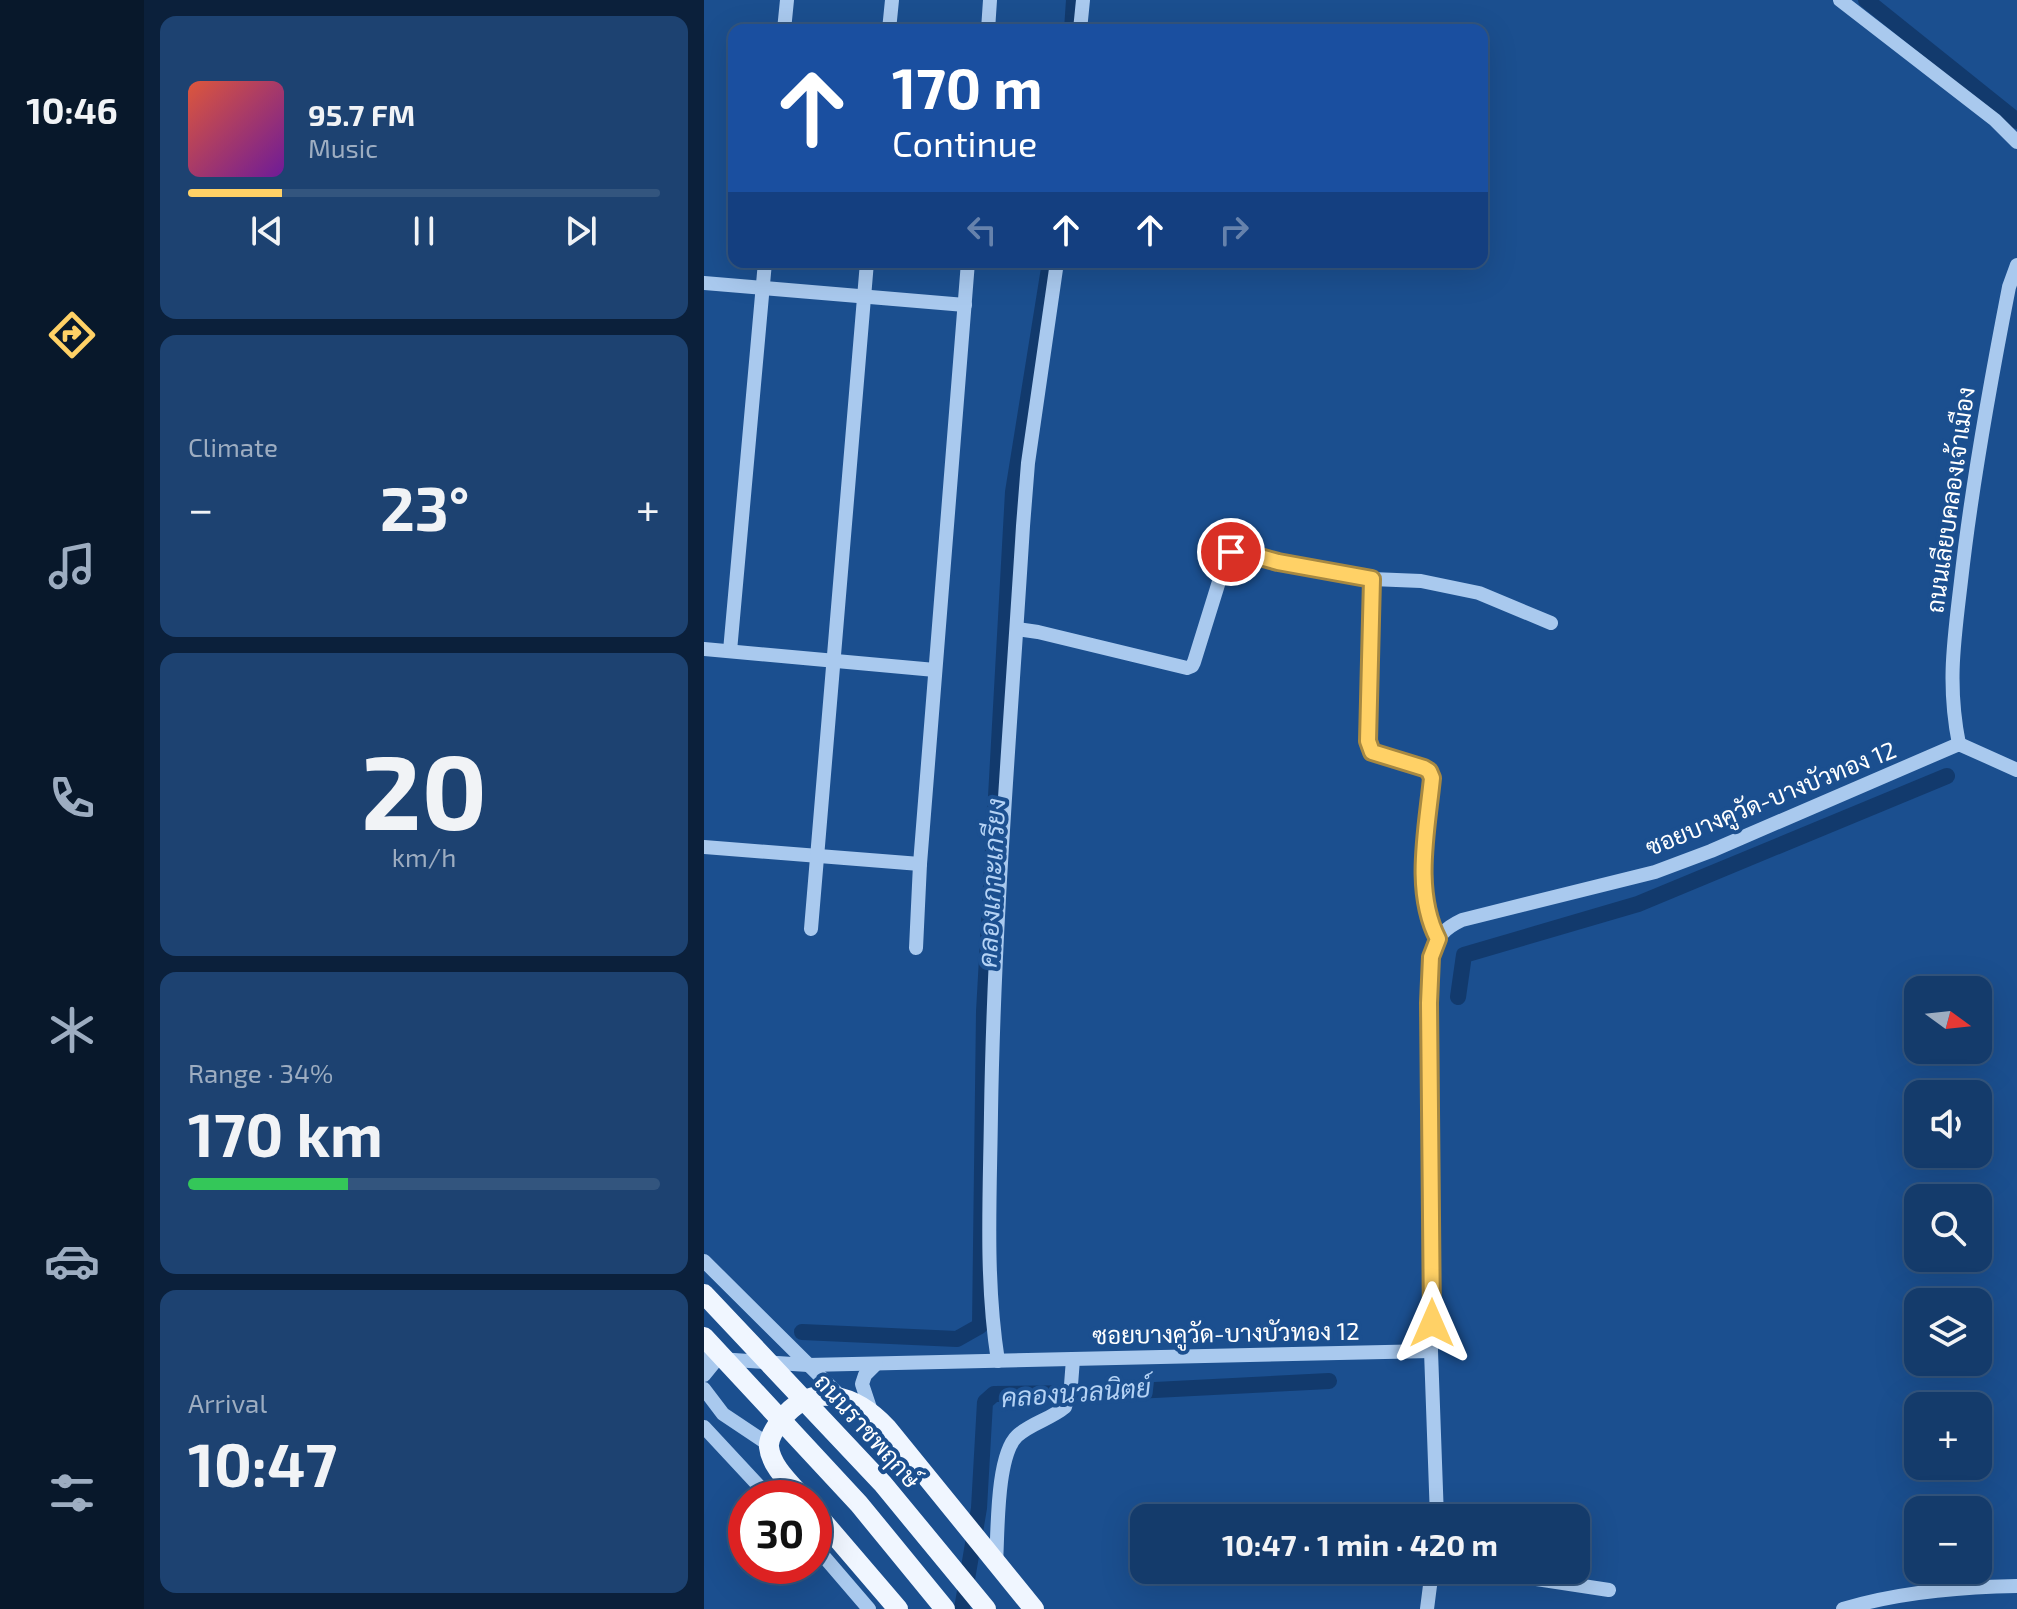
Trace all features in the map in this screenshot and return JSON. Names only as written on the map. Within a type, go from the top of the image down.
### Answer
[{"type":"main road","name":"ถนนราชพฤกษ์","points":[[704,1294],[883,1484],[986,1609]]},
{"type":"main road","points":[[704,1337],[850,1494],[945,1609]]},
{"type":"main road","points":[[789,1480],[772,1459],[768,1444],[787,1413],[810,1399],[825,1395],[841,1397],[871,1411],[1034,1609]]},
{"type":"main road","points":[[832,1532],[898,1609]]},
{"type":"street","points":[[785,24],[787,0]]},
{"type":"street","points":[[890,24],[892,0]]},
{"type":"street","points":[[988,24],[990,0]]},
{"type":"street","points":[[1081,24],[1083,0]]},
{"type":"street","points":[[1840,0],[1995,120],[2017,142]]},
{"type":"street","name":"ถนนเลียบคลองเจ้าเมือง","points":[[1959,744],[1951,688],[1952,642],[1976,470],[2009,287],[2017,265]]},
{"type":"street","points":[[730,651],[765,268]]},
{"type":"street","points":[[811,929],[866,268]]},
{"type":"street","points":[[916,948],[968,268]]},
{"type":"street","points":[[998,1361],[992,1324],[989,1265],[993,1019],[1028,463],[1056,268]]},
{"type":"street","points":[[704,283],[965,305]]},
{"type":"street","points":[[1017,629],[1187,668],[1192,666],[1209,609],[1231,552],[1235,550],[1278,562],[1372,579],[1421,581],[1479,593],[1551,623]]},
{"type":"street","points":[[1372,579],[1368,741],[1372,752],[1424,768],[1432,778],[1423,871],[1428,920],[1438,939],[1431,957],[1429,1003],[1431,1351],[1436,1504]]},
{"type":"street","points":[[704,649],[935,670]]},
{"type":"street","points":[[1959,744],[2017,770]]},
{"type":"street","name":"ซอยบางคูวัด-บางบัวทอง 12","points":[[1438,939],[1446,927],[1462,920],[1655,872],[1959,744]]},
{"type":"street","points":[[704,847],[920,864]]},
{"type":"street","points":[[704,1261],[841,1397]]},
{"type":"street","name":"ซอยบางคูวัด-บางบัวทอง 12","points":[[711,1358],[808,1365],[1431,1351]]},
{"type":"street","points":[[704,1375],[711,1358]]},
{"type":"street","points":[[996,1563],[999,1491],[1009,1449],[1019,1434],[1062,1411],[1071,1385],[1073,1359]]},
{"type":"street","points":[[871,1411],[862,1384],[865,1375],[876,1364]]},
{"type":"street","points":[[704,1389],[723,1414],[768,1444]]},
{"type":"street","points":[[704,1427],[753,1480]]},
{"type":"street","points":[[832,1566],[869,1609]]},
{"type":"street","points":[[1427,1609],[1430,1584]]},
{"type":"street","points":[[1569,1584],[1609,1590]]},
{"type":"street","points":[[1843,1609],[1881,1597],[2017,1586]]},
{"type":"waterway","name":"คลองเกาะเกรียง","points":[[1072,24],[1074,0]]},
{"type":"waterway","points":[[1866,0],[2017,121]]},
{"type":"waterway","name":"คลองเกาะเกรียง","points":[[802,1332],[957,1339],[980,1326],[984,1012],[1013,492],[1049,268]]},
{"type":"waterway","points":[[1458,997],[1464,955],[1638,904],[1947,776]]},
{"type":"waterway","name":"คลองนวลนิตย์","points":[[962,1609],[979,1508],[985,1402],[994,1394],[1096,1393],[1329,1381]]},
{"type":"route","points":[[1231,552],[1235,550],[1278,562],[1372,579],[1368,741],[1372,752],[1424,768],[1432,778],[1423,871],[1428,920],[1438,939],[1431,957],[1429,1003],[1432,1323]]}]
